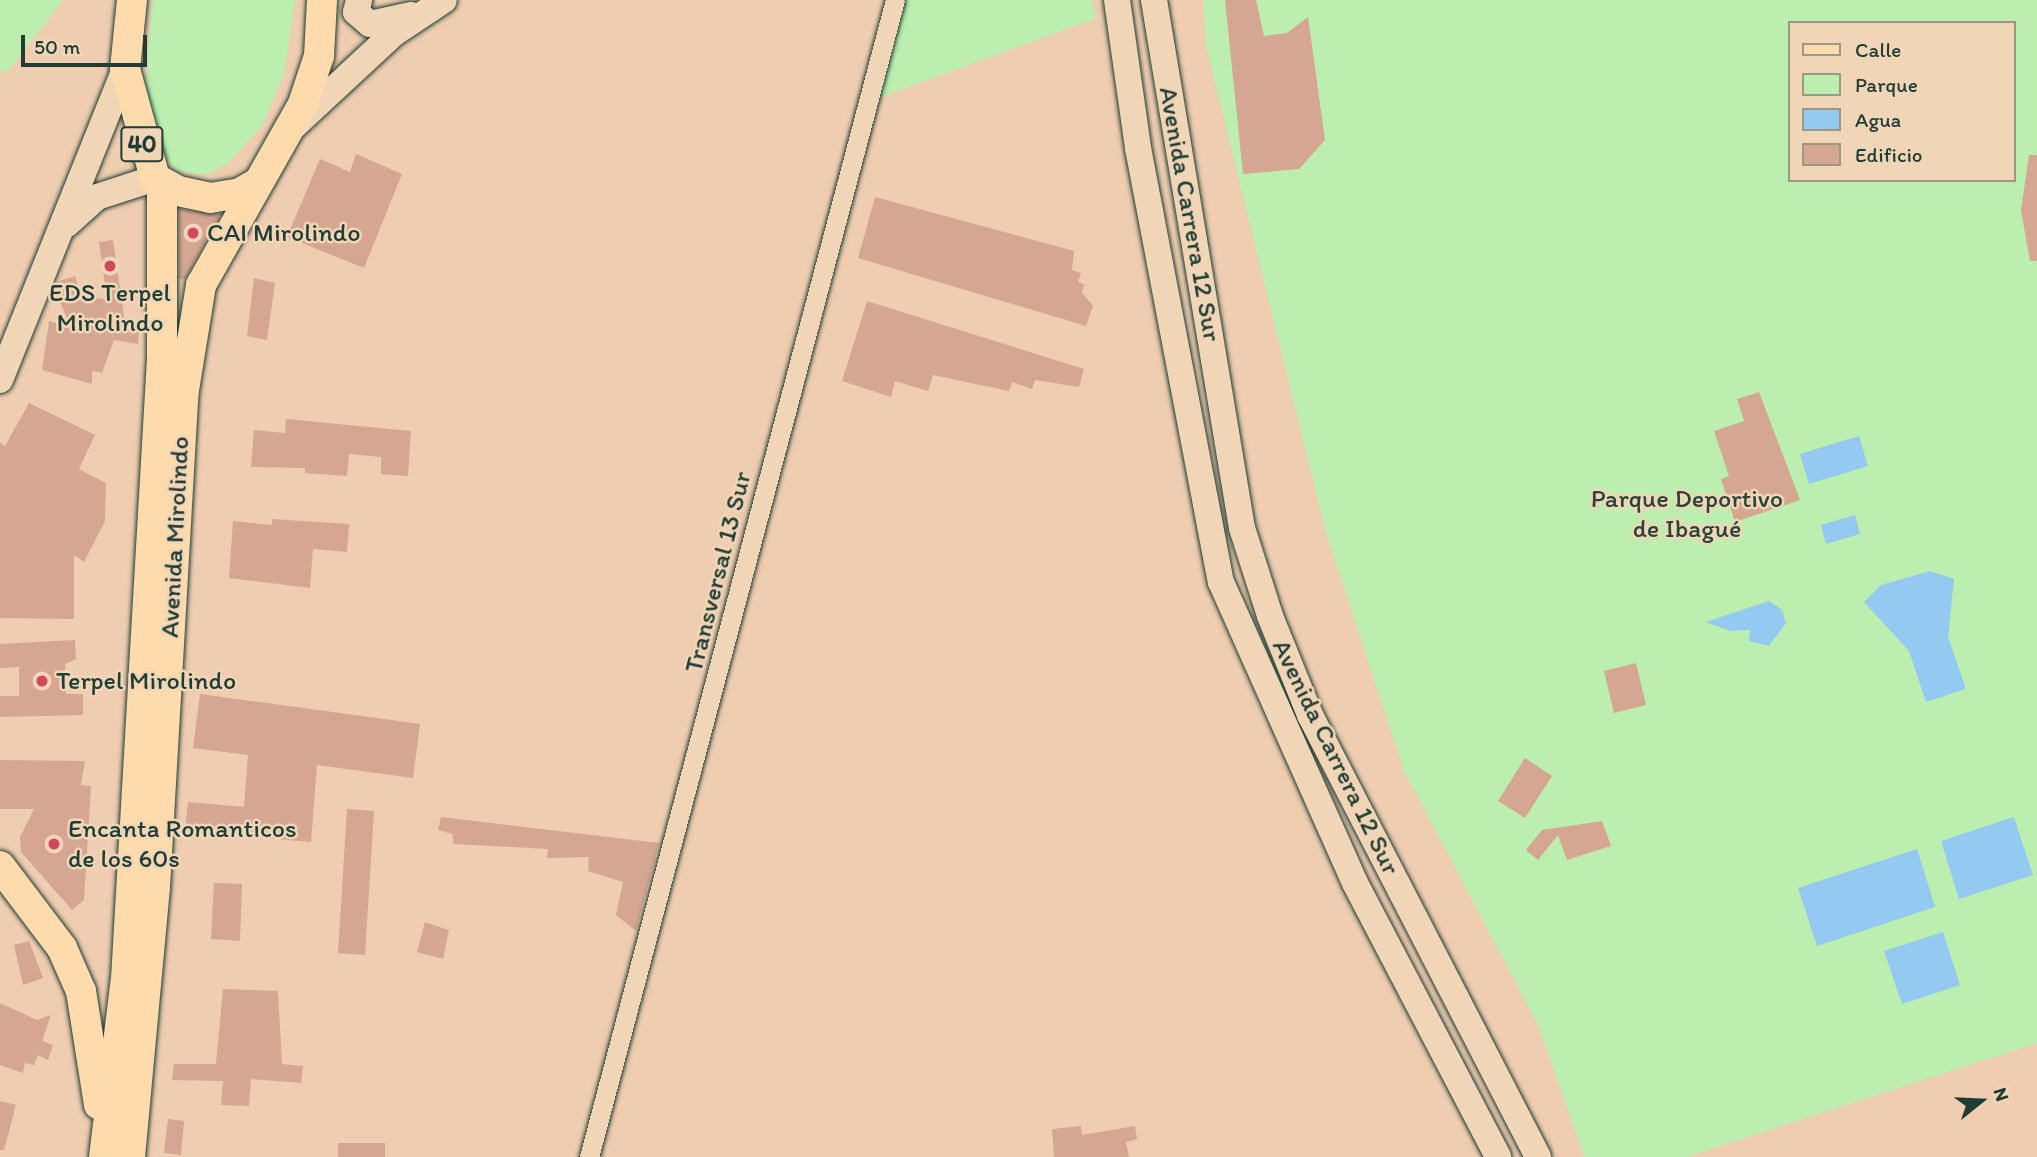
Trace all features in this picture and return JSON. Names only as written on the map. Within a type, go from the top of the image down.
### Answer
[{"type":"main road","name":"40","points":[[132,0],[125,69],[159,181],[210,198],[240,193],[257,183]]},
{"type":"main road","name":"Avenida Mirolindo","points":[[113,1157],[155,887],[184,390],[201,285],[257,183],[290,130],[318,56],[322,0]]},
{"type":"main road","name":"Avenida Mirolindo","points":[[113,1157],[162,359],[159,181]]},
{"type":"main road","points":[[0,866],[55,937],[81,991],[113,1157]]},
{"type":"street","points":[[359,0],[356,12],[370,24],[434,5]]},
{"type":"street","name":"Transversal 13 Sur","points":[[589,1157],[895,0]]},
{"type":"street","name":"Avenida Carrera 12 Sur","points":[[1117,0],[1138,148],[1225,593],[1355,883],[1498,1157]]},
{"type":"street","name":"Avenida Carrera 12 Sur","points":[[1154,0],[1242,528],[1269,616],[1310,715],[1538,1157]]},
{"type":"street","points":[[290,130],[434,5]]},
{"type":"street","points":[[0,380],[125,69]]},
{"type":"street","points":[[61,230],[97,197],[159,181]]},
{"type":"green space","points":[[0,0],[63,0],[7,72],[0,71]]},
{"type":"green space","points":[[152,0],[295,0],[284,74],[262,126],[226,165],[204,175],[177,171],[162,154],[145,99]]},
{"type":"green space","points":[[906,0],[1092,0],[1096,18],[870,101]]},
{"type":"green space","name":"Parque Deportivo de Ibagué","points":[[1203,0],[2037,0],[2037,1043],[1686,1157],[1584,1157],[1539,1027],[1404,771],[1326,533],[1206,46]]},
{"type":"water","points":[[1859,436],[1868,466],[1809,484],[1800,454]]},
{"type":"water","points":[[1855,515],[1860,534],[1826,544],[1821,525]]},
{"type":"water","points":[[1930,571],[1954,579],[1948,637],[1966,689],[1926,702],[1909,651],[1864,602],[1881,585]]},
{"type":"water","points":[[1769,601],[1782,610],[1786,623],[1769,646],[1749,641],[1750,630],[1730,631],[1706,622]]},
{"type":"water","points":[[2014,817],[2033,875],[1959,899],[1941,841]]},
{"type":"water","points":[[1917,849],[1935,907],[1817,946],[1798,888]]},
{"type":"water","points":[[1943,932],[1960,985],[1902,1004],[1884,951]]},
{"type":"building","points":[[1225,0],[1256,0],[1264,36],[1287,33],[1308,17],[1325,140],[1299,169],[1243,174]]},
{"type":"building","points":[[356,154],[402,174],[364,268],[287,237],[320,159],[350,172]]},
{"type":"building","points":[[2029,155],[2037,155],[2037,261],[2030,261],[2021,210]]},
{"type":"building","points":[[875,197],[1074,251],[1072,270],[1081,273],[1078,282],[1084,284],[1082,293],[1093,306],[1086,326],[858,258]]},
{"type":"building","name":"CAI Mirolindo","points":[[179,209],[221,214],[185,279],[179,279]]},
{"type":"building","points":[[113,240],[125,323],[140,326],[138,344],[114,340],[102,373],[92,371],[92,384],[42,370],[49,321],[71,328],[54,288],[56,282],[75,276],[80,294],[107,300],[99,242]]},
{"type":"building","points":[[254,278],[275,283],[267,340],[247,336]]},
{"type":"building","points":[[867,301],[1084,369],[1079,387],[1035,380],[1032,389],[1012,382],[1009,391],[933,375],[928,391],[895,381],[891,397],[842,381]]},
{"type":"building","points":[[1759,392],[1800,500],[1735,522],[1721,479],[1729,476],[1714,431],[1744,421],[1737,399]]},
{"type":"building","points":[[29,403],[95,435],[79,469],[106,483],[105,521],[84,562],[74,555],[74,619],[0,618],[0,442],[5,446]]},
{"type":"building","points":[[286,419],[411,431],[408,476],[381,474],[381,457],[349,454],[347,476],[305,473],[305,468],[251,467],[254,430],[285,433]]},
{"type":"building","points":[[272,519],[349,524],[347,552],[313,549],[310,588],[229,578],[233,521],[272,525]]},
{"type":"building","name":"Terpel Mirolindo","points":[[75,640],[76,659],[65,664],[66,694],[83,694],[83,715],[0,717],[0,696],[19,696],[19,667],[0,668],[0,644]]},
{"type":"building","points":[[1636,663],[1646,705],[1614,713],[1604,671]]},
{"type":"building","points":[[200,694],[420,724],[413,778],[317,765],[311,842],[185,831],[188,802],[244,807],[248,755],[193,748]]},
{"type":"building","points":[[1525,758],[1552,776],[1525,818],[1498,801]]},
{"type":"building","points":[[0,760],[85,761],[81,785],[91,786],[84,900],[72,910],[21,852],[20,837],[34,809],[0,809]]},
{"type":"building","points":[[347,809],[374,811],[365,955],[338,953]]},
{"type":"building","points":[[441,817],[659,843],[636,931],[616,915],[623,882],[588,871],[589,857],[547,858],[548,849],[454,844],[452,834],[438,830]]},
{"type":"building","points":[[1602,821],[1611,846],[1567,860],[1558,835],[1538,860],[1526,850],[1542,830]]},
{"type":"building","points":[[214,883],[242,884],[240,941],[211,939]]},
{"type":"building","points":[[425,922],[449,930],[443,959],[417,952]]},
{"type":"building","points":[[29,941],[43,978],[23,985],[14,945]]},
{"type":"building","points":[[223,989],[278,991],[282,1064],[303,1066],[301,1083],[251,1079],[249,1106],[221,1105],[223,1081],[172,1080],[174,1064],[216,1064]]},
{"type":"building","points":[[0,1003],[37,1020],[51,1015],[42,1041],[53,1045],[48,1060],[38,1055],[34,1065],[25,1063],[23,1073],[0,1065]]},
{"type":"building","points":[[0,1101],[16,1105],[4,1150],[0,1150]]},
{"type":"building","points":[[168,1119],[184,1121],[181,1155],[164,1153]]},
{"type":"building","points":[[1081,1126],[1082,1135],[1135,1126],[1137,1139],[1126,1142],[1129,1157],[1054,1157],[1052,1129]]},
{"type":"building","points":[[338,1143],[385,1143],[385,1157],[338,1157]]},
{"type":"place","name":"CAI Mirolindo","points":[[193,233]]},
{"type":"place","name":"EDS Terpel Mirolindo","points":[[110,266]]},
{"type":"place","name":"Terpel Mirolindo","points":[[42,681]]},
{"type":"place","name":"Encanta Romanticos de los 60s","points":[[54,844]]}]
